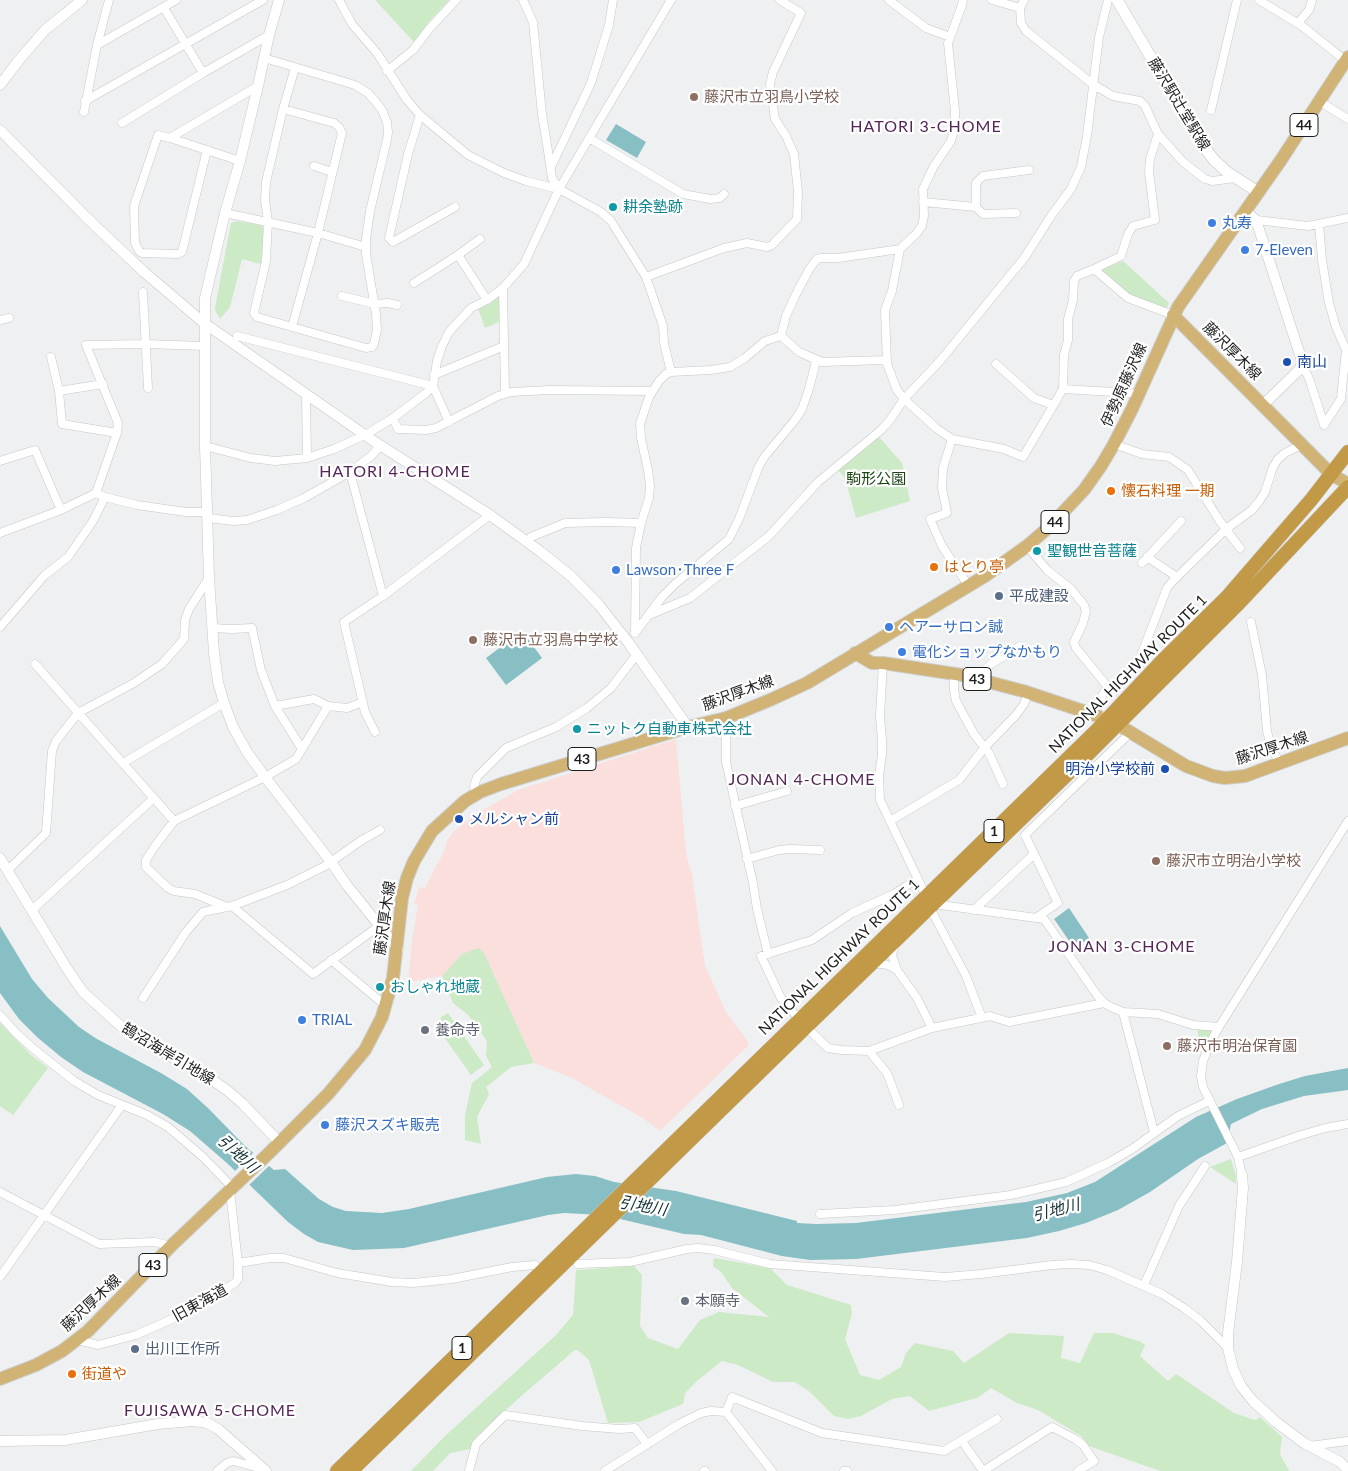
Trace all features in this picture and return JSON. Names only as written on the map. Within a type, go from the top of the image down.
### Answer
[{"type":"highway","name":"NATIONAL HIGHWAY ROUTE 1","points":[[802,1023],[870,966],[898,938],[1074,752],[1227,597],[1311,500],[1348,452]]},
{"type":"highway","name":"NATIONAL HIGHWAY ROUTE 1","points":[[351,1471],[594,1227],[802,1023],[1082,760],[1239,603],[1346,491]]},
{"type":"highway","name":"NATIONAL HIGHWAY ROUTE 1","points":[[337,1471],[594,1227]]},
{"type":"main road","name":"藤沢駅辻堂駅線","points":[[1118,0],[1204,147],[1220,166],[1258,192]]},
{"type":"main road","name":"伊勢原藤沢線","points":[[855,653],[1004,563],[1049,528],[1084,490],[1114,444],[1173,315],[1347,59]]},
{"type":"main road","name":"藤沢厚木線","points":[[1173,315],[1346,491]]},
{"type":"main road","name":"藤沢厚木線","points":[[0,1380],[36,1365],[62,1351],[104,1316],[171,1246],[234,1188],[328,1094],[365,1050],[386,1006],[393,978],[398,949],[402,898],[407,878],[414,861],[432,831],[448,815],[478,793],[726,718],[807,683],[855,653]]},
{"type":"main road","name":"43","points":[[855,653],[872,663],[954,673],[1028,693],[1095,715]]},
{"type":"main road","name":"藤沢厚木線","points":[[1128,731],[1186,766],[1213,776],[1245,776],[1348,738]]},
{"type":"street","points":[[0,85],[45,30],[82,0]]},
{"type":"street","points":[[84,112],[97,45],[109,0]]},
{"type":"street","points":[[97,45],[176,0]]},
{"type":"street","points":[[85,101],[263,0]]},
{"type":"street","points":[[279,0],[205,298],[205,446],[209,578],[218,682],[233,727],[265,777],[398,949]]},
{"type":"street","points":[[339,0],[356,31],[370,44],[407,100],[420,115],[468,155],[488,167],[526,181],[559,189],[601,212],[611,221],[646,276],[663,326],[664,343],[671,372]]},
{"type":"street","points":[[387,71],[413,50],[456,0]]},
{"type":"street","points":[[523,0],[533,22],[542,114],[552,178],[559,189]]},
{"type":"street","points":[[551,167],[591,83],[610,25],[614,0]]},
{"type":"street","points":[[449,422],[433,386],[442,346],[449,332],[471,308],[488,300],[503,288],[524,264],[559,189],[671,0]]},
{"type":"street","points":[[646,276],[724,248],[747,243],[772,245],[797,218],[798,192],[794,154],[786,136],[775,120],[770,84],[773,72],[801,13],[780,0]]},
{"type":"street","points":[[889,0],[926,28],[950,37]]},
{"type":"street","points":[[781,336],[786,316],[796,294],[817,259],[838,258],[900,249],[922,226],[923,189],[934,166],[951,141],[955,127],[948,43],[963,0]]},
{"type":"street","points":[[992,0],[1020,8]]},
{"type":"street","points":[[1024,0],[1020,8],[1021,23],[1026,31],[1094,85],[1113,96],[1140,101],[1145,106],[1158,134],[1183,162],[1205,179],[1212,181],[1235,178]]},
{"type":"street","points":[[649,615],[690,598],[769,536],[818,482],[882,430],[904,398],[940,361],[1026,258],[1051,216],[1078,178],[1084,156],[1099,37],[1108,0]]},
{"type":"street","points":[[1211,110],[1237,0]]},
{"type":"street","points":[[1259,0],[1298,23],[1347,59]]},
{"type":"street","points":[[1298,23],[1309,10],[1311,1]]},
{"type":"street","points":[[164,8],[203,73]]},
{"type":"street","points":[[122,123],[269,35]]},
{"type":"street","points":[[264,58],[355,85],[368,93],[376,101],[387,122],[387,140],[370,211],[366,247],[377,330],[372,347],[366,348],[257,317],[254,313],[266,260],[268,222],[265,200],[266,182],[283,109],[295,68]]},
{"type":"street","points":[[170,138],[258,86]]},
{"type":"street","points":[[1319,101],[1348,119]]},
{"type":"street","points":[[283,109],[334,123],[342,132],[318,234],[292,326]]},
{"type":"street","points":[[420,115],[408,154],[389,238],[393,242],[439,214],[455,207]]},
{"type":"street","points":[[0,130],[87,218],[204,324],[365,435],[490,515],[572,577],[631,637]]},
{"type":"street","points":[[900,249],[892,291],[886,310],[886,360],[897,390],[936,428],[952,439],[1004,450],[1023,457],[1063,389],[1064,355],[1068,340],[1068,319],[1073,300],[1074,281],[1077,276],[1121,256],[1128,234],[1133,226],[1155,220],[1149,172],[1150,159],[1158,134]]},
{"type":"street","points":[[206,150],[182,252],[178,254],[142,252],[136,248],[134,206],[158,135],[170,138],[240,161]]},
{"type":"street","points":[[589,138],[683,194],[710,199],[720,198],[724,194]]},
{"type":"street","points":[[314,166],[332,172]]},
{"type":"street","points":[[1016,213],[982,214],[976,207],[976,182],[983,176],[1028,170]]},
{"type":"street","points":[[923,202],[976,207]]},
{"type":"street","points":[[1245,211],[1256,220],[1298,226],[1348,218]]},
{"type":"street","points":[[225,213],[366,247]]},
{"type":"street","points":[[1256,220],[1302,361],[1301,367],[1262,405]]},
{"type":"street","points":[[1301,367],[1310,381],[1324,425],[1341,399],[1347,350],[1336,327],[1329,303],[1322,260],[1319,224]]},
{"type":"street","points":[[414,283],[480,239]]},
{"type":"street","points":[[458,255],[488,300]]},
{"type":"street","points":[[1094,269],[1128,298],[1173,315]]},
{"type":"street","points":[[503,288],[505,393]]},
{"type":"street","points":[[143,292],[148,388]]},
{"type":"street","points":[[342,296],[375,304],[388,303],[397,305]]},
{"type":"street","points":[[0,320],[9,318]]},
{"type":"street","points":[[237,336],[433,386]]},
{"type":"street","points":[[781,336],[799,352],[816,361],[830,363],[886,360]]},
{"type":"street","points":[[688,728],[637,654],[631,637],[636,548],[641,523],[648,504],[650,486],[640,424],[652,391],[659,381],[671,372],[730,367],[745,358],[765,341],[781,336]]},
{"type":"street","points":[[0,530],[61,510],[96,493],[117,433],[118,418],[111,408],[103,384],[86,346],[146,344],[204,346]]},
{"type":"street","points":[[434,376],[504,346]]},
{"type":"street","points":[[51,357],[59,391],[62,424],[117,433]]},
{"type":"street","points":[[631,637],[662,597],[728,539],[739,519],[759,466],[802,409],[810,389],[816,361]]},
{"type":"street","points":[[996,364],[1034,398],[1053,405]]},
{"type":"street","points":[[59,391],[103,384]]},
{"type":"street","points":[[205,446],[251,458],[275,461],[292,461],[307,458],[334,449],[365,435],[410,406],[433,386]]},
{"type":"street","points":[[1063,389],[1131,393],[1137,397]]},
{"type":"street","points":[[393,418],[398,429],[426,430],[449,422],[505,393],[550,390],[652,391]]},
{"type":"street","points":[[306,395],[307,458]]},
{"type":"street","points":[[952,439],[943,468],[942,488],[947,513],[930,520],[942,546],[968,585]]},
{"type":"street","points":[[1114,444],[1142,454],[1169,457],[1180,463],[1195,478],[1219,520],[1240,548]]},
{"type":"street","points":[[1095,715],[1103,694],[1108,687],[1128,675],[1140,658],[1167,588],[1226,529],[1252,510],[1260,500],[1273,468],[1281,455],[1301,444]]},
{"type":"street","points":[[96,493],[105,497],[160,509],[208,515],[233,521],[247,520],[262,516],[304,498],[350,472],[371,456],[381,445]]},
{"type":"street","points":[[0,461],[35,450],[61,510]]},
{"type":"street","points":[[350,472],[383,596]]},
{"type":"street","points":[[0,627],[44,576],[68,557],[93,521],[105,497]]},
{"type":"street","points":[[375,732],[365,712],[344,622],[383,596],[490,515]]},
{"type":"street","points":[[1177,577],[1145,560],[1181,521]]},
{"type":"street","points":[[526,542],[531,537],[554,526],[565,524],[641,523]]},
{"type":"street","points":[[1027,546],[1047,570],[1071,589],[1084,605],[1086,611],[1083,623],[1074,642],[1076,648],[1108,687]]},
{"type":"street","points":[[8,870],[46,833],[52,751],[56,741],[78,712],[134,683],[162,664],[184,639],[185,620],[189,609],[209,578]]},
{"type":"street","points":[[1250,622],[1262,675],[1267,731],[1271,747],[1280,764]]},
{"type":"street","points":[[212,628],[232,630],[252,628],[261,670],[275,706],[302,749]]},
{"type":"street","points":[[975,679],[991,664],[1020,646]]},
{"type":"street","points":[[478,793],[474,787],[477,777],[506,748],[574,718],[611,688],[637,654]]},
{"type":"street","points":[[883,663],[880,716],[882,740],[879,775],[880,800],[966,976],[982,1018]]},
{"type":"street","points":[[35,664],[174,821]]},
{"type":"street","points":[[954,673],[956,701],[974,734],[985,746],[1003,784]]},
{"type":"street","points":[[890,821],[926,802],[959,780],[985,746],[1016,715],[1024,704],[1028,693]]},
{"type":"street","points":[[275,706],[314,699],[328,706],[347,708],[363,702]]},
{"type":"street","points":[[123,763],[224,703]]},
{"type":"street","points":[[328,706],[296,759],[265,777],[174,821],[154,846],[146,860],[146,867],[171,890],[195,894],[229,906],[313,974],[379,926]]},
{"type":"street","points":[[726,718],[726,762],[768,954]]},
{"type":"street","points":[[1038,917],[1058,903],[1025,835],[1128,731]]},
{"type":"street","points":[[735,806],[787,791]]},
{"type":"street","points":[[32,910],[154,798]]},
{"type":"street","points":[[1348,821],[1210,1043],[1203,1061],[1201,1076],[1209,1101],[1238,1157],[1242,1175],[1242,1195],[1228,1333],[1228,1348],[1232,1369],[1241,1386],[1253,1401],[1276,1422],[1309,1446],[1332,1458],[1348,1470]]},
{"type":"street","points":[[143,998],[200,914],[207,910],[229,906],[287,885],[331,862],[380,830]]},
{"type":"street","points":[[747,859],[790,848],[820,850]]},
{"type":"street","points":[[974,910],[1034,854]]},
{"type":"street","name":"鵠沼海岸引地線","points":[[0,858],[83,992],[102,1011],[144,1042],[211,1079],[228,1091],[279,1142]]},
{"type":"street","points":[[917,879],[894,894],[852,913],[812,940],[760,956],[781,998],[802,1023],[828,1048],[869,1051],[932,1028],[990,1016],[1009,1022],[1104,1004]]},
{"type":"street","points":[[930,903],[1044,919],[1104,1004],[1123,1012],[1158,1014],[1193,1025],[1220,1027]]},
{"type":"street","points":[[898,938],[893,947],[892,956],[897,970],[918,998],[932,1028]]},
{"type":"street","points":[[331,960],[386,1006]]},
{"type":"street","points":[[870,966],[883,964],[897,970]]},
{"type":"street","points":[[1123,1012],[1154,1132]]},
{"type":"street","points":[[0,1015],[35,1050],[74,1081],[98,1095],[168,1127],[203,1157],[234,1188]]},
{"type":"street","points":[[869,1051],[887,1073],[899,1105]]},
{"type":"street","points":[[820,1214],[895,1210],[1037,1190],[1066,1182],[1108,1163],[1132,1149],[1178,1116],[1209,1101]]},
{"type":"street","points":[[0,1277],[122,1105]]},
{"type":"street","points":[[1238,1157],[1298,1136],[1348,1124]]},
{"type":"street","points":[[1144,1285],[1179,1206],[1205,1166]]},
{"type":"street","name":"旧東海道","points":[[77,1340],[98,1345],[120,1340],[188,1312],[235,1283],[238,1278],[238,1263],[234,1188]]},
{"type":"street","points":[[0,1192],[99,1244],[155,1242],[171,1246]]},
{"type":"street","points":[[578,1264],[630,1262],[698,1248],[714,1250],[770,1264],[945,1277],[1071,1264],[1107,1270],[1144,1285],[1184,1308],[1200,1320],[1228,1348]]},
{"type":"street","points":[[238,1263],[270,1258],[284,1258],[336,1273],[392,1282],[413,1283],[535,1265]]},
{"type":"street","points":[[726,1412],[732,1397],[830,1435],[944,1451],[997,1419]]},
{"type":"street","points":[[605,1471],[701,1413],[726,1412]]},
{"type":"street","points":[[726,1412],[772,1471]]},
{"type":"street","points":[[469,1471],[478,1440],[505,1415],[589,1426],[635,1428],[647,1444]]},
{"type":"street","points":[[0,1441],[65,1440],[158,1424],[193,1421],[207,1423],[218,1429],[264,1470]]},
{"type":"street","points":[[962,1441],[983,1471],[1052,1427],[1076,1439],[1083,1445],[1094,1461],[1078,1471]]},
{"type":"street","points":[[1309,1446],[1348,1441]]},
{"type":"street","points":[[216,1471],[233,1461],[264,1470]]},
{"type":"shaded area","points":[[676,739],[687,858],[692,874],[705,966],[726,1012],[748,1042],[748,1046],[660,1131],[643,1118],[570,1077],[534,1063],[484,953],[462,954],[442,976],[408,982],[418,905],[414,904],[419,887],[425,888],[453,832],[481,811],[518,790]]},
{"type":"green space","points":[[375,0],[449,0],[414,42]]},
{"type":"green space","points":[[236,221],[261,225],[263,228],[261,264],[242,259],[230,307],[220,319],[215,310],[216,302],[231,223]]},
{"type":"green space","points":[[1123,261],[1169,303],[1166,309],[1130,295],[1101,270]]},
{"type":"green space","points":[[500,293],[501,321],[485,328],[478,308]]},
{"type":"green space","name":"駒形公園","points":[[879,437],[902,463],[910,501],[856,518],[845,478],[838,470]]},
{"type":"green space","points":[[478,948],[484,953],[534,1063],[511,1067],[486,1087],[489,1094],[477,1117],[481,1144],[465,1140],[465,1115],[472,1083],[492,1067],[486,1056],[487,1041],[468,1015],[453,1003],[442,976],[462,954]]},
{"type":"green space","points":[[448,1013],[484,1065],[471,1075],[439,1030],[445,1025],[440,1018]]},
{"type":"green space","points":[[0,1023],[31,1055],[48,1068],[13,1115],[0,1106]]},
{"type":"green space","points":[[1197,1029],[1215,1030],[1207,1042],[1199,1040]]},
{"type":"green space","points":[[1231,1159],[1236,1176],[1236,1184],[1210,1167]]},
{"type":"green space","points":[[714,1258],[770,1268],[787,1285],[851,1305],[852,1314],[845,1339],[860,1375],[879,1380],[901,1367],[906,1353],[915,1343],[953,1351],[964,1363],[1009,1333],[1064,1336],[1061,1358],[1080,1363],[1094,1333],[1113,1333],[1141,1342],[1145,1345],[1140,1356],[1168,1381],[1176,1374],[1234,1413],[1255,1420],[1260,1417],[1282,1437],[1280,1454],[1289,1471],[1160,1471],[1089,1446],[1081,1436],[1038,1410],[1017,1403],[991,1388],[977,1398],[929,1411],[910,1396],[892,1399],[861,1416],[848,1419],[834,1416],[810,1392],[795,1382],[773,1382],[738,1365],[722,1361],[685,1393],[683,1404],[639,1422],[608,1423],[589,1360],[576,1349],[476,1437],[471,1449],[450,1453],[433,1471],[411,1471],[444,1437],[556,1335],[573,1315],[576,1270],[634,1266],[642,1275],[640,1326],[648,1338],[678,1349],[700,1320],[719,1312],[769,1317],[732,1288],[721,1272],[713,1266]]},
{"type":"water","points":[[616,124],[646,142],[637,158],[606,140]]},
{"type":"water","points":[[522,631],[542,658],[506,685],[486,658]]},
{"type":"water","points":[[1069,908],[1089,938],[1074,948],[1054,919]]},
{"type":"water","name":"引地川","points":[[0,926],[32,979],[48,998],[79,1027],[187,1089],[245,1146],[274,1170],[285,1169],[319,1199],[333,1207],[346,1211],[382,1213],[409,1209],[547,1177],[576,1174],[595,1176],[614,1182],[676,1191],[797,1221],[797,1223],[856,1223],[1026,1202],[1067,1193],[1095,1182],[1196,1117],[1237,1099],[1305,1076],[1348,1068],[1348,1090],[1304,1096],[1262,1109],[1231,1124],[1227,1143],[1198,1159],[1150,1192],[1118,1210],[1086,1223],[1027,1238],[856,1259],[810,1260],[782,1256],[701,1235],[684,1234],[603,1215],[564,1213],[404,1248],[353,1250],[318,1242],[304,1234],[288,1222],[228,1164],[190,1131],[163,1114],[83,1072],[37,1037],[19,1019],[0,993]]},
{"type":"pier","points":[[255,1151],[271,1164],[247,1187],[233,1173]]},
{"type":"place","name":"藤沢市立羽鳥小学校","points":[[694,97]]},
{"type":"place","name":"耕余塾跡","points":[[613,207]]},
{"type":"place","name":"丸寿","points":[[1212,223]]},
{"type":"place","name":"7-Eleven","points":[[1245,250]]},
{"type":"place","name":"南山","points":[[1287,362]]},
{"type":"place","name":"懐石料理 一期","points":[[1111,491]]},
{"type":"place","name":"聖観世音菩薩","points":[[1037,551]]},
{"type":"place","name":"はとり亭","points":[[934,567]]},
{"type":"place","name":"Lawson･Three F","points":[[616,570]]},
{"type":"place","name":"平成建設","points":[[999,596]]},
{"type":"place","name":"ヘアーサロン誠","points":[[889,627]]},
{"type":"place","name":"藤沢市立羽鳥中学校","points":[[473,640]]},
{"type":"place","name":"電化ショップなかもり","points":[[902,652]]},
{"type":"place","name":"ニットク自動車株式会社","points":[[577,729]]},
{"type":"place","name":"明治小学校前","points":[[1165,769]]},
{"type":"place","name":"メルシャン前","points":[[459,819]]},
{"type":"place","name":"藤沢市立明治小学校","points":[[1156,861]]},
{"type":"place","name":"おしゃれ地蔵","points":[[380,987]]},
{"type":"place","name":"TRIAL","points":[[302,1020]]},
{"type":"place","name":"養命寺","points":[[425,1030]]},
{"type":"place","name":"藤沢市明治保育園","points":[[1167,1046]]},
{"type":"place","name":"藤沢スズキ販売","points":[[325,1125]]},
{"type":"place","name":"本願寺","points":[[685,1301]]},
{"type":"place","name":"出川工作所","points":[[135,1349]]},
{"type":"place","name":"街道や","points":[[72,1374]]},
{"type":"district","name":"HATORI 3-CHOME","points":[[926,127]]},
{"type":"district","name":"HATORI 4-CHOME","points":[[395,472]]},
{"type":"district","name":"JONAN 4-CHOME","points":[[802,780]]},
{"type":"district","name":"JONAN 3-CHOME","points":[[1122,947]]},
{"type":"district","name":"FUJISAWA 5-CHOME","points":[[210,1411]]}]
